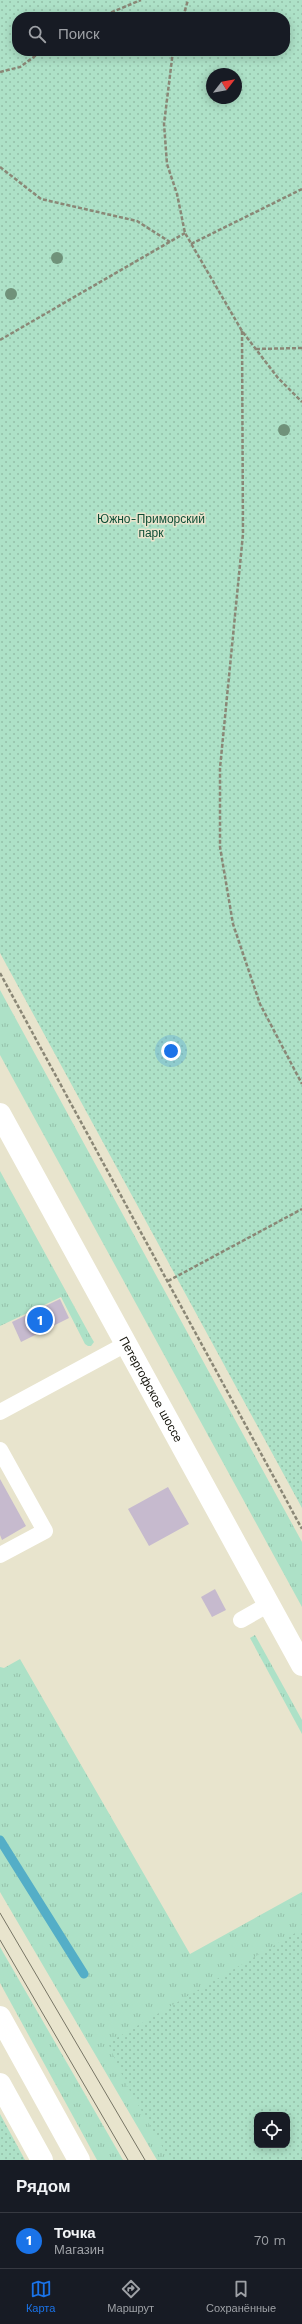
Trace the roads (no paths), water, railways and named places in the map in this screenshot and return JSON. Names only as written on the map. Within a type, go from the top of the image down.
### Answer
[{"type":"street","name":"Петергофское шоссе","points":[[0,1114],[302,1666]]},
{"type":"street","points":[[0,2017],[79,2160]]},
{"type":"street","points":[[0,2084],[42,2160]]},
{"type":"lane","points":[[0,1412],[126,1344]]},
{"type":"lane","points":[[0,1450],[45,1531],[0,1555]]},
{"type":"lane","points":[[241,1620],[269,1604]]},
{"type":"waterway","points":[[0,1840],[84,1974]]},
{"type":"tram line","points":[[0,1913],[145,2160]]},
{"type":"tram line","points":[[0,1940],[128,2160]]},
{"type":"place","name":"Точка","points":[[40,1320]]},
{"type":"park label","name":"Южно-Приморский парк","points":[[151,526]]}]
